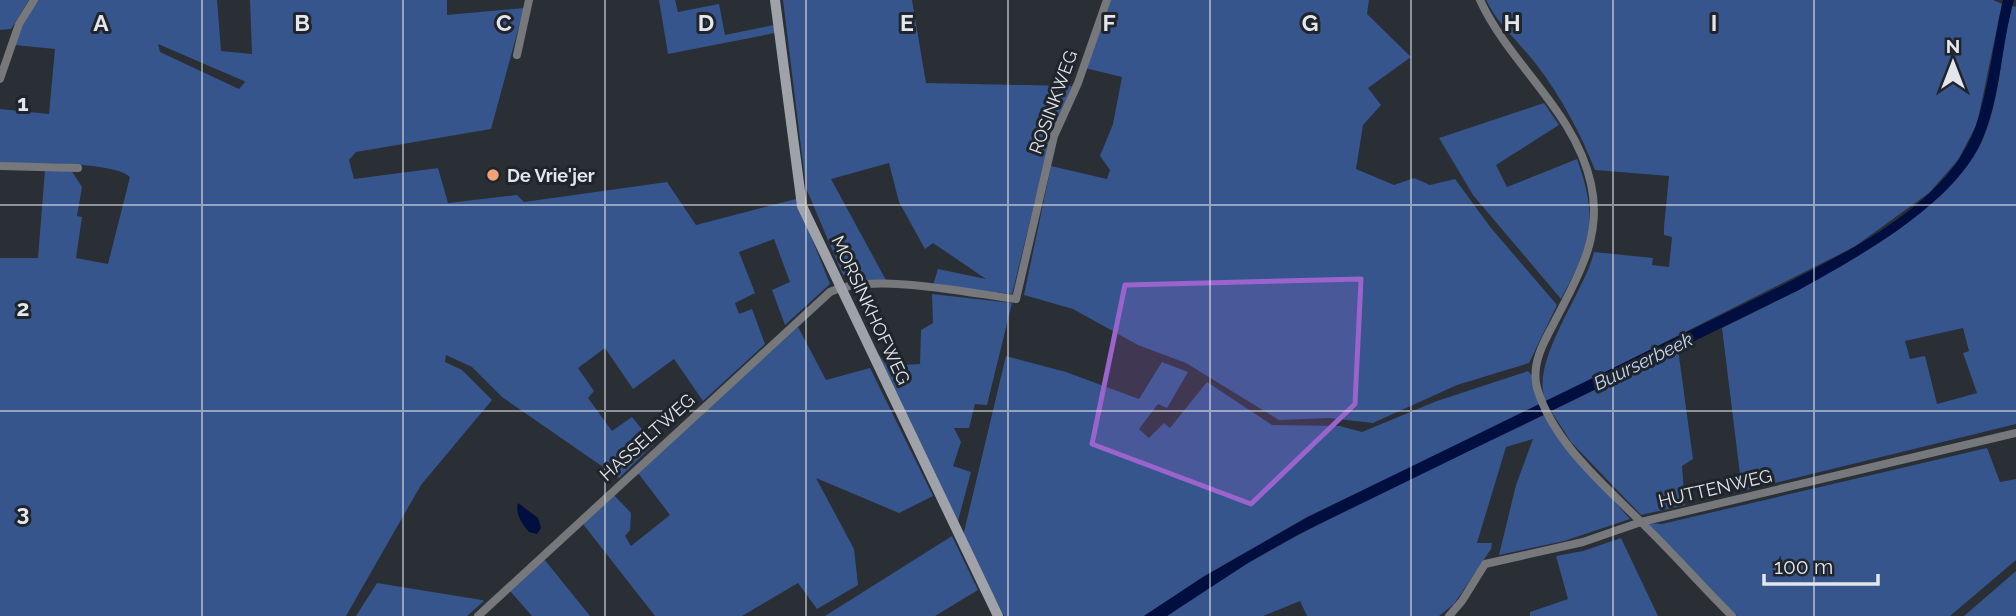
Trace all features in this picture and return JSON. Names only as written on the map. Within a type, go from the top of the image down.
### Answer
[{"type":"street","points":[[0,79],[19,24],[34,0]]},
{"type":"street","points":[[517,55],[529,0]]},
{"type":"street","name":"MORSINKHOFWEG","points":[[775,0],[784,55],[798,191],[803,206],[998,616]]},
{"type":"street","name":"ROSINKWEG","points":[[841,286],[876,283],[1016,299],[1054,136],[1074,92],[1107,0]]},
{"type":"street","points":[[1480,0],[1491,23],[1551,101],[1585,164],[1595,209],[1587,258],[1536,363],[1537,387],[1565,442],[1732,616]]},
{"type":"street","points":[[0,166],[78,168]]},
{"type":"street","name":"HASSELTWEG","points":[[478,616],[809,310],[841,286]]},
{"type":"street","name":"HUTTENWEG","points":[[1449,616],[1462,601],[1485,564],[1583,542],[1641,522],[2016,433]]},
{"type":"highlighted area","points":[[1361,279],[1355,404],[1251,504],[1092,444],[1125,285]]},
{"type":"shaded area","points":[[0,0],[29,0],[11,29],[0,30]]},
{"type":"shaded area","points":[[37,0],[217,0],[221,51],[252,54],[250,0],[447,0],[447,15],[524,8],[491,129],[356,152],[349,160],[354,179],[438,168],[448,203],[517,195],[524,202],[667,182],[696,225],[796,199],[830,284],[785,325],[772,290],[790,282],[774,239],[739,252],[755,293],[735,303],[739,314],[752,309],[765,344],[703,401],[674,359],[633,389],[605,348],[578,368],[594,391],[588,398],[612,431],[632,417],[654,444],[619,478],[502,397],[472,367],[446,355],[445,362],[462,370],[492,400],[421,485],[346,616],[0,616],[0,258],[38,258],[45,170],[71,170],[82,187],[77,216],[82,217],[76,258],[108,264],[130,177],[107,168],[89,166],[0,163],[0,109],[49,114],[55,49],[15,45],[21,27]],"holes":[[[158,44],[245,82],[239,89],[160,52]]]},
{"type":"shaded area","points":[[659,0],[675,0],[678,12],[719,4],[725,35],[774,25],[775,33],[668,54]]},
{"type":"shaded area","points":[[783,0],[912,0],[926,83],[1072,86],[1051,136],[1012,294],[933,285],[938,269],[986,279],[933,243],[925,249],[899,202],[889,163],[831,179],[887,282],[850,282],[842,273],[806,188]]},
{"type":"shaded area","points":[[1109,0],[1369,0],[1367,14],[1411,57],[1368,88],[1381,105],[1363,125],[1356,169],[1394,185],[1414,178],[1430,185],[1455,179],[1491,228],[1557,305],[1529,363],[1457,385],[1373,423],[1329,418],[1279,420],[1186,363],[1138,345],[1073,309],[1024,295],[1051,166],[1107,179],[1110,170],[1100,156],[1113,124],[1122,77],[1085,68]]},
{"type":"shaded area","points":[[1486,0],[1993,0],[2002,4],[1977,124],[1958,160],[1929,193],[1854,247],[1546,402],[1543,386],[1551,348],[1594,252],[1653,258],[1652,265],[1669,267],[1672,237],[1664,235],[1664,227],[1669,176],[1595,170],[1562,102]]},
{"type":"shaded area","points":[[2012,6],[2016,7],[2016,424],[1742,491],[1722,328],[1829,273],[1904,225],[1937,199],[1963,171],[1982,141],[1997,91]],"holes":[[[1963,328],[1969,351],[1963,353],[1977,393],[1937,404],[1925,356],[1910,359],[1905,341]]]},
{"type":"shaded area","points":[[1544,103],[1559,125],[1496,165],[1507,187],[1577,159],[1590,215],[1585,246],[1561,299],[1473,195],[1439,138]]},
{"type":"shaded area","points":[[932,294],[1012,303],[987,405],[975,404],[969,428],[954,428],[961,442],[953,466],[971,472],[957,525],[873,347],[887,366],[920,364],[921,330],[933,323]]},
{"type":"shaded area","points":[[798,327],[826,380],[870,368],[933,496],[899,513],[816,478],[854,549],[858,585],[817,609],[798,583],[742,616],[655,616],[583,524],[614,495],[631,513],[630,530],[625,536],[631,546],[670,515],[638,473]]},
{"type":"shaded area","points":[[1678,349],[1693,459],[1682,466],[1685,505],[1641,515],[1571,442],[1551,411]]},
{"type":"shaded area","points":[[1006,356],[1066,372],[1139,399],[1162,362],[1188,372],[1167,408],[1158,404],[1139,429],[1149,438],[1164,423],[1170,428],[1207,382],[1272,425],[1340,426],[1362,432],[1437,401],[1528,371],[1533,377],[1540,405],[1307,517],[1203,577],[1144,616],[1004,616],[963,536]]},
{"type":"shaded area","points":[[1544,415],[1563,444],[1630,519],[1564,541],[1499,555],[1516,485],[1533,439],[1506,447],[1477,543],[1492,543],[1491,549],[1454,604],[1439,616],[1307,616],[1300,601],[1263,616],[1167,616],[1211,586],[1304,532]]},
{"type":"shaded area","points":[[1987,448],[2000,482],[2016,479],[2016,560],[1950,616],[1737,616],[1646,523],[1662,524]]},
{"type":"shaded area","points":[[952,536],[978,590],[935,616],[825,616]]},
{"type":"shaded area","points":[[1621,538],[1658,616],[1530,616],[1530,612],[1568,599],[1556,556],[1583,551]]},
{"type":"shaded area","points":[[544,559],[590,616],[532,616],[510,591]]},
{"type":"shaded area","points":[[2016,571],[2016,616],[1964,616]]},
{"type":"shaded area","points":[[377,583],[484,601],[467,616],[356,616]]},
{"type":"water","name":"Buurserbeek","points":[[2003,0],[2014,0],[1993,106],[1982,140],[1969,163],[1950,186],[1902,227],[1849,262],[1799,290],[1297,535],[1251,561],[1167,616],[1144,616],[1203,577],[1308,517],[1783,285],[1867,240],[1895,221],[1921,201],[1944,178],[1963,153],[1981,111]]},
{"type":"water","points":[[518,503],[538,518],[541,528],[537,534],[529,532],[522,522],[517,511]]},
{"type":"place","name":"De Vrie'jer","points":[[493,175]]}]
